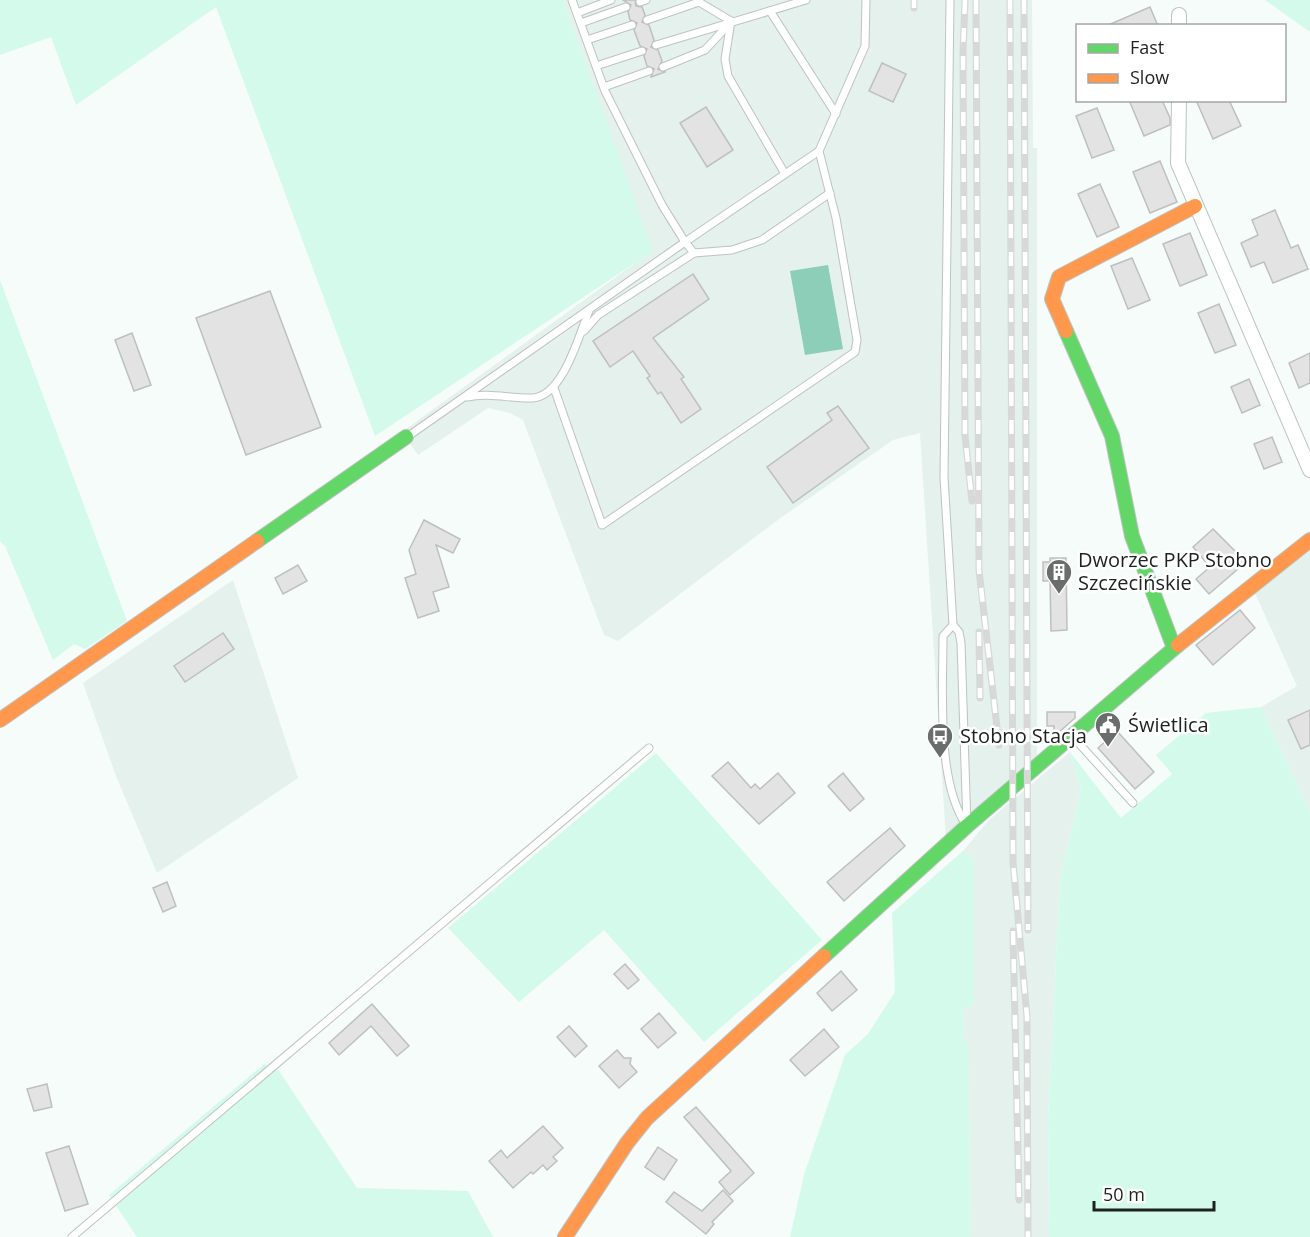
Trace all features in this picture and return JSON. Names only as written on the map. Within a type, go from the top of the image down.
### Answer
[{"type":"street","points":[[1179,102],[1178,163],[1310,470]]},
{"type":"street","points":[[1174,648],[1131,536],[1113,436],[1052,299],[1059,277],[1195,206]]},
{"type":"street","points":[[0,720],[406,438]]},
{"type":"street","points":[[565,1237],[627,1143],[647,1118],[967,826],[1174,648],[1310,540]]},
{"type":"lane","points":[[572,0],[604,87],[662,205],[694,253]]},
{"type":"lane","points":[[577,12],[611,0]]},
{"type":"lane","points":[[656,45],[806,0]]},
{"type":"lane","points":[[406,438],[819,151],[866,46],[866,0]]},
{"type":"lane","points":[[950,0],[944,455],[953,625],[959,632],[961,643],[967,826]]},
{"type":"lane","points":[[646,20],[698,1],[731,21]]},
{"type":"lane","points":[[581,23],[626,7]]},
{"type":"lane","points":[[770,10],[836,114]]},
{"type":"lane","points":[[663,67],[705,50],[731,21]]},
{"type":"lane","points":[[731,21],[725,59],[728,76],[785,174]]},
{"type":"lane","points":[[587,40],[632,25]]},
{"type":"lane","points":[[596,66],[642,51]]},
{"type":"lane","points":[[604,87],[649,71]]},
{"type":"lane","points":[[554,388],[602,525],[848,359],[855,352],[857,340],[830,193],[819,151]]},
{"type":"lane","points":[[575,343],[598,315],[694,253],[732,250],[762,240],[830,193]]},
{"type":"lane","points":[[459,400],[488,395],[534,398],[554,388],[591,308]]},
{"type":"lane","points":[[953,625],[942,636],[948,782],[952,800],[967,826]]},
{"type":"lane","points":[[1073,736],[1133,803]]},
{"type":"lane","points":[[72,1237],[649,748]]},
{"type":"shaded area","points":[[0,0],[563,0],[653,251],[375,436],[216,7],[76,105],[51,37],[0,55]]},
{"type":"shaded area","points":[[563,0],[1032,0],[1033,148],[1037,148],[1037,760],[946,839],[920,433],[893,440],[779,519],[618,641],[604,635],[523,420],[510,413],[488,408],[418,455],[402,432],[652,251]]},
{"type":"shaded area","points":[[1265,0],[1310,0],[1310,32]]},
{"type":"shaded area","points":[[828,265],[843,349],[805,355],[790,271]]},
{"type":"shaded area","points":[[0,280],[127,621],[85,649],[74,644],[53,660],[5,546],[0,541]]},
{"type":"shaded area","points":[[1310,551],[1310,812],[1261,707],[1297,686],[1254,591]]},
{"type":"shaded area","points":[[233,580],[298,778],[157,873],[116,776],[83,683]]},
{"type":"shaded area","points":[[1261,707],[1310,812],[1310,1237],[1049,1237],[1048,1118],[1060,879],[1081,789],[1070,752],[1121,818],[1172,774],[1156,755],[1206,713]]},
{"type":"shaded area","points":[[1070,752],[1081,789],[1060,879],[1048,1118],[1049,1237],[970,1237],[969,1049],[964,1036],[963,1010],[974,1004],[974,858],[963,851],[989,820]]},
{"type":"shaded area","points":[[656,753],[822,940],[704,1042],[604,930],[519,1002],[448,928]]},
{"type":"shaded area","points":[[963,851],[974,858],[974,1004],[963,1010],[964,1036],[969,1048],[970,1237],[790,1237],[804,1175],[845,1055],[868,1034],[895,992],[892,913]]},
{"type":"shaded area","points":[[264,1064],[279,1071],[357,1188],[468,1191],[493,1237],[137,1237],[109,1195]]},
{"type":"building","points":[[623,0],[635,0],[636,6],[642,7],[645,15],[642,22],[649,25],[654,40],[651,47],[658,50],[662,61],[658,69],[665,72],[651,77],[654,69],[647,66],[644,56],[647,49],[640,46],[634,30],[637,23],[630,20],[628,12],[631,5]]},
{"type":"building","points":[[1150,7],[1157,24],[1111,24]]},
{"type":"building","points":[[882,63],[906,74],[893,102],[869,91]]},
{"type":"building","points":[[1130,102],[1163,102],[1170,118],[1170,125],[1144,136]]},
{"type":"building","points":[[1197,102],[1230,102],[1241,126],[1213,139]]},
{"type":"building","points":[[706,107],[733,150],[707,167],[680,123]]},
{"type":"building","points":[[1097,108],[1114,150],[1092,158],[1076,116]]},
{"type":"building","points":[[1160,161],[1177,202],[1150,213],[1133,172]]},
{"type":"building","points":[[1100,184],[1119,227],[1097,237],[1078,194]]},
{"type":"building","points":[[1275,210],[1291,248],[1298,245],[1308,269],[1273,283],[1264,262],[1251,267],[1241,243],[1258,235],[1252,220]]},
{"type":"building","points":[[1190,233],[1207,275],[1180,286],[1163,244]]},
{"type":"building","points":[[1132,258],[1150,300],[1128,309],[1111,266]]},
{"type":"building","points":[[693,274],[709,299],[653,338],[684,377],[681,379],[701,409],[681,423],[661,392],[658,394],[647,378],[650,376],[633,351],[610,367],[593,341]]},
{"type":"building","points":[[270,291],[321,427],[246,455],[196,318]]},
{"type":"building","points":[[1219,304],[1236,345],[1215,353],[1198,313]]},
{"type":"building","points":[[132,333],[151,385],[134,391],[115,340]]},
{"type":"building","points":[[1310,353],[1310,383],[1299,388],[1289,363]]},
{"type":"building","points":[[1249,379],[1260,405],[1242,413],[1231,387]]},
{"type":"building","points":[[838,406],[869,448],[793,503],[767,467],[832,420],[827,413]]},
{"type":"building","points":[[1272,437],[1282,462],[1264,469],[1254,444]]},
{"type":"building","points":[[424,520],[460,539],[453,553],[436,545],[449,587],[433,592],[439,611],[418,618],[405,578],[416,574],[409,550]]},
{"type":"building","points":[[1213,529],[1246,562],[1209,594],[1196,579],[1210,567],[1193,547]]},
{"type":"building","name":"Dworzec PKP Stobno Szczecińskie","points":[[1050,558],[1066,558],[1067,630],[1051,631],[1050,581],[1043,581],[1043,562],[1050,562]]},
{"type":"building","points":[[298,565],[307,581],[283,594],[275,578]]},
{"type":"building","points":[[1240,610],[1255,628],[1213,665],[1196,645]]},
{"type":"building","points":[[223,633],[234,649],[185,682],[174,666]]},
{"type":"building","points":[[1310,710],[1310,745],[1301,749],[1288,720]]},
{"type":"building","points":[[1047,712],[1075,712],[1075,718],[1058,733],[1054,733],[1054,726],[1047,726]]},
{"type":"building","points":[[1117,731],[1154,772],[1135,789],[1098,748]]},
{"type":"building","points":[[728,762],[751,788],[755,784],[760,789],[778,773],[795,793],[759,824],[712,776]]},
{"type":"building","points":[[843,773],[864,799],[850,811],[828,786]]},
{"type":"building","points":[[890,828],[905,846],[844,901],[827,882]]},
{"type":"building","points":[[167,882],[176,906],[163,912],[153,888]]},
{"type":"building","points":[[625,964],[639,980],[628,989],[614,974]]},
{"type":"building","points":[[841,971],[857,990],[832,1011],[817,993]]},
{"type":"building","points":[[372,1004],[409,1046],[397,1056],[371,1026],[339,1055],[329,1043]]},
{"type":"building","points":[[659,1013],[676,1033],[658,1048],[641,1029]]},
{"type":"building","points":[[569,1026],[587,1046],[575,1057],[557,1037]]},
{"type":"building","points":[[824,1029],[839,1047],[805,1076],[790,1060]]},
{"type":"building","points":[[617,1050],[624,1058],[631,1058],[630,1064],[637,1072],[619,1088],[599,1066]]},
{"type":"building","points":[[47,1084],[52,1107],[34,1111],[27,1089]]},
{"type":"building","points":[[696,1107],[754,1173],[730,1195],[719,1182],[731,1171],[684,1117]]},
{"type":"building","points":[[543,1126],[563,1148],[553,1157],[557,1161],[547,1170],[543,1165],[533,1174],[531,1172],[513,1188],[489,1161],[501,1150],[507,1158]]},
{"type":"building","points":[[69,1146],[88,1204],[65,1211],[46,1153]]},
{"type":"building","points":[[658,1147],[677,1160],[664,1180],[645,1167]]},
{"type":"building","points":[[723,1190],[733,1201],[712,1222],[714,1224],[706,1234],[666,1202],[674,1192],[702,1211]]},
{"type":"railway","points":[[914,0],[914,8]]},
{"type":"railway","points":[[965,0],[963,53],[965,436],[972,501]]},
{"type":"railway","points":[[976,0],[979,570],[999,745]]},
{"type":"railway","points":[[1010,0],[1013,862],[1027,1017],[1028,1237]]},
{"type":"railway","points":[[1024,0],[1028,930]]},
{"type":"railway","points":[[979,632],[980,698]]},
{"type":"railway","points":[[1013,931],[1019,1200]]},
{"type":"traffic: fast","points":[[1066,331],[1112,436],[1132,536],[1174,648]]},
{"type":"traffic: fast","points":[[257,541],[406,437]]},
{"type":"traffic: fast","points":[[824,956],[967,826],[1178,645]]},
{"type":"traffic: slow","points":[[1066,331],[1052,299],[1059,277],[1195,206]]},
{"type":"traffic: slow","points":[[1178,645],[1310,540]]},
{"type":"traffic: slow","points":[[0,720],[257,541]]},
{"type":"traffic: slow","points":[[565,1237],[627,1143],[647,1118],[824,956]]},
{"type":"place","name":"Dworzec PKP Stobno Szczecińskie","points":[[1059,595]]},
{"type":"place","name":"Świetlica","points":[[1108,748]]},
{"type":"place","name":"Stobno Stacja","points":[[940,759]]}]
